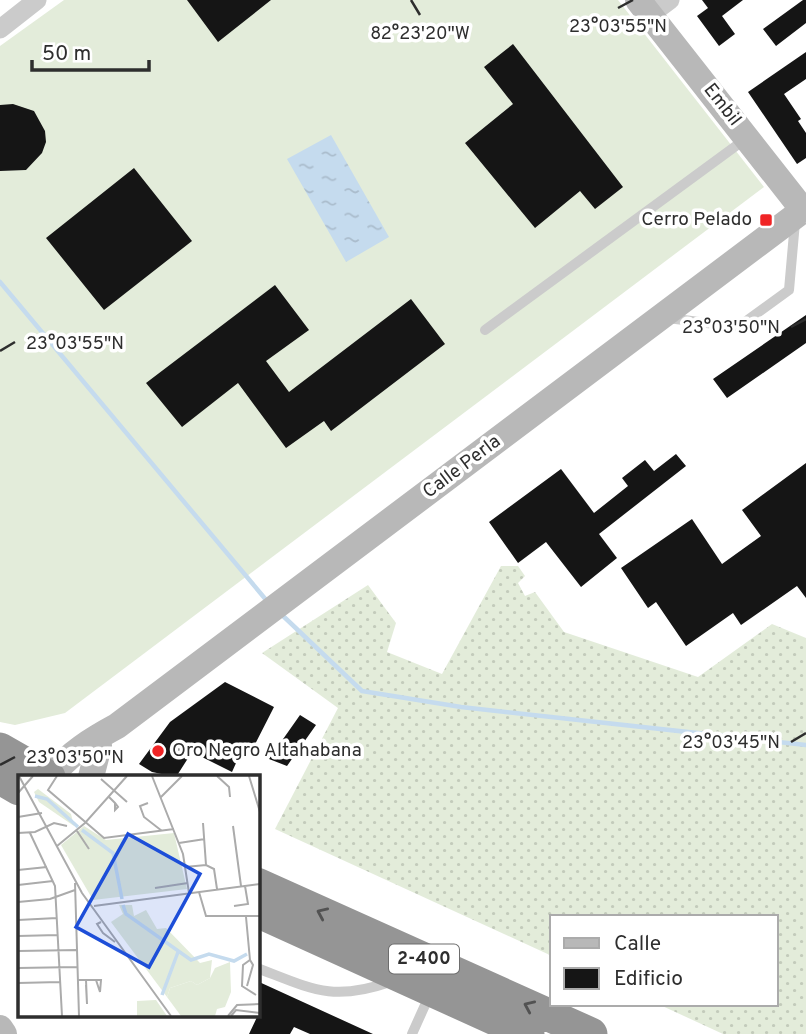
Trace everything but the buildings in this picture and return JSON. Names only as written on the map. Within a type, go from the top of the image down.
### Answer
[{"type":"highway","points":[[3,760],[45,775]]},
{"type":"highway","points":[[3,760],[18,787]]},
{"type":"highway","name":"2-400","points":[[259,885],[591,1034]]},
{"type":"highway","name":"2-400","points":[[259,912],[528,1034]]},
{"type":"main road","name":"Embil","points":[[653,5],[802,212]]},
{"type":"main road","name":"Calle Perla","points":[[56,775],[68,770],[104,736],[802,212]]},
{"type":"main road","points":[[3,760],[56,751],[104,736]]},
{"type":"main road","points":[[92,775],[104,736]]},
{"type":"main road","points":[[0,1028],[4,1034]]},
{"type":"street","points":[[0,29],[37,0]]},
{"type":"lane","points":[[485,330],[747,137]]},
{"type":"lane","points":[[661,317],[738,327],[789,290],[802,212]]},
{"type":"lane","points":[[259,969],[318,992],[356,993],[417,984],[412,1034]]},
{"type":"green space","points":[[64,0],[618,0],[764,187],[65,713],[15,725],[0,722],[0,46]]},
{"type":"green space","points":[[501,566],[518,566],[525,576],[518,583],[525,596],[535,592],[564,632],[698,677],[772,624],[806,638],[806,1034],[723,1034],[662,1006],[778,1006],[778,915],[550,915],[550,955],[275,829],[338,708],[262,653],[368,585],[396,623],[387,652],[442,674]]},
{"type":"water","points":[[331,135],[389,237],[346,262],[287,159]]},
{"type":"waterway","points":[[0,282],[267,601]]},
{"type":"waterway","points":[[281,614],[362,691],[461,707],[806,745]]},
{"type":"place","name":"Cerro Pelado","points":[[766,220]]},
{"type":"place","name":"Oro Negro Altahabana","points":[[158,751]]}]
